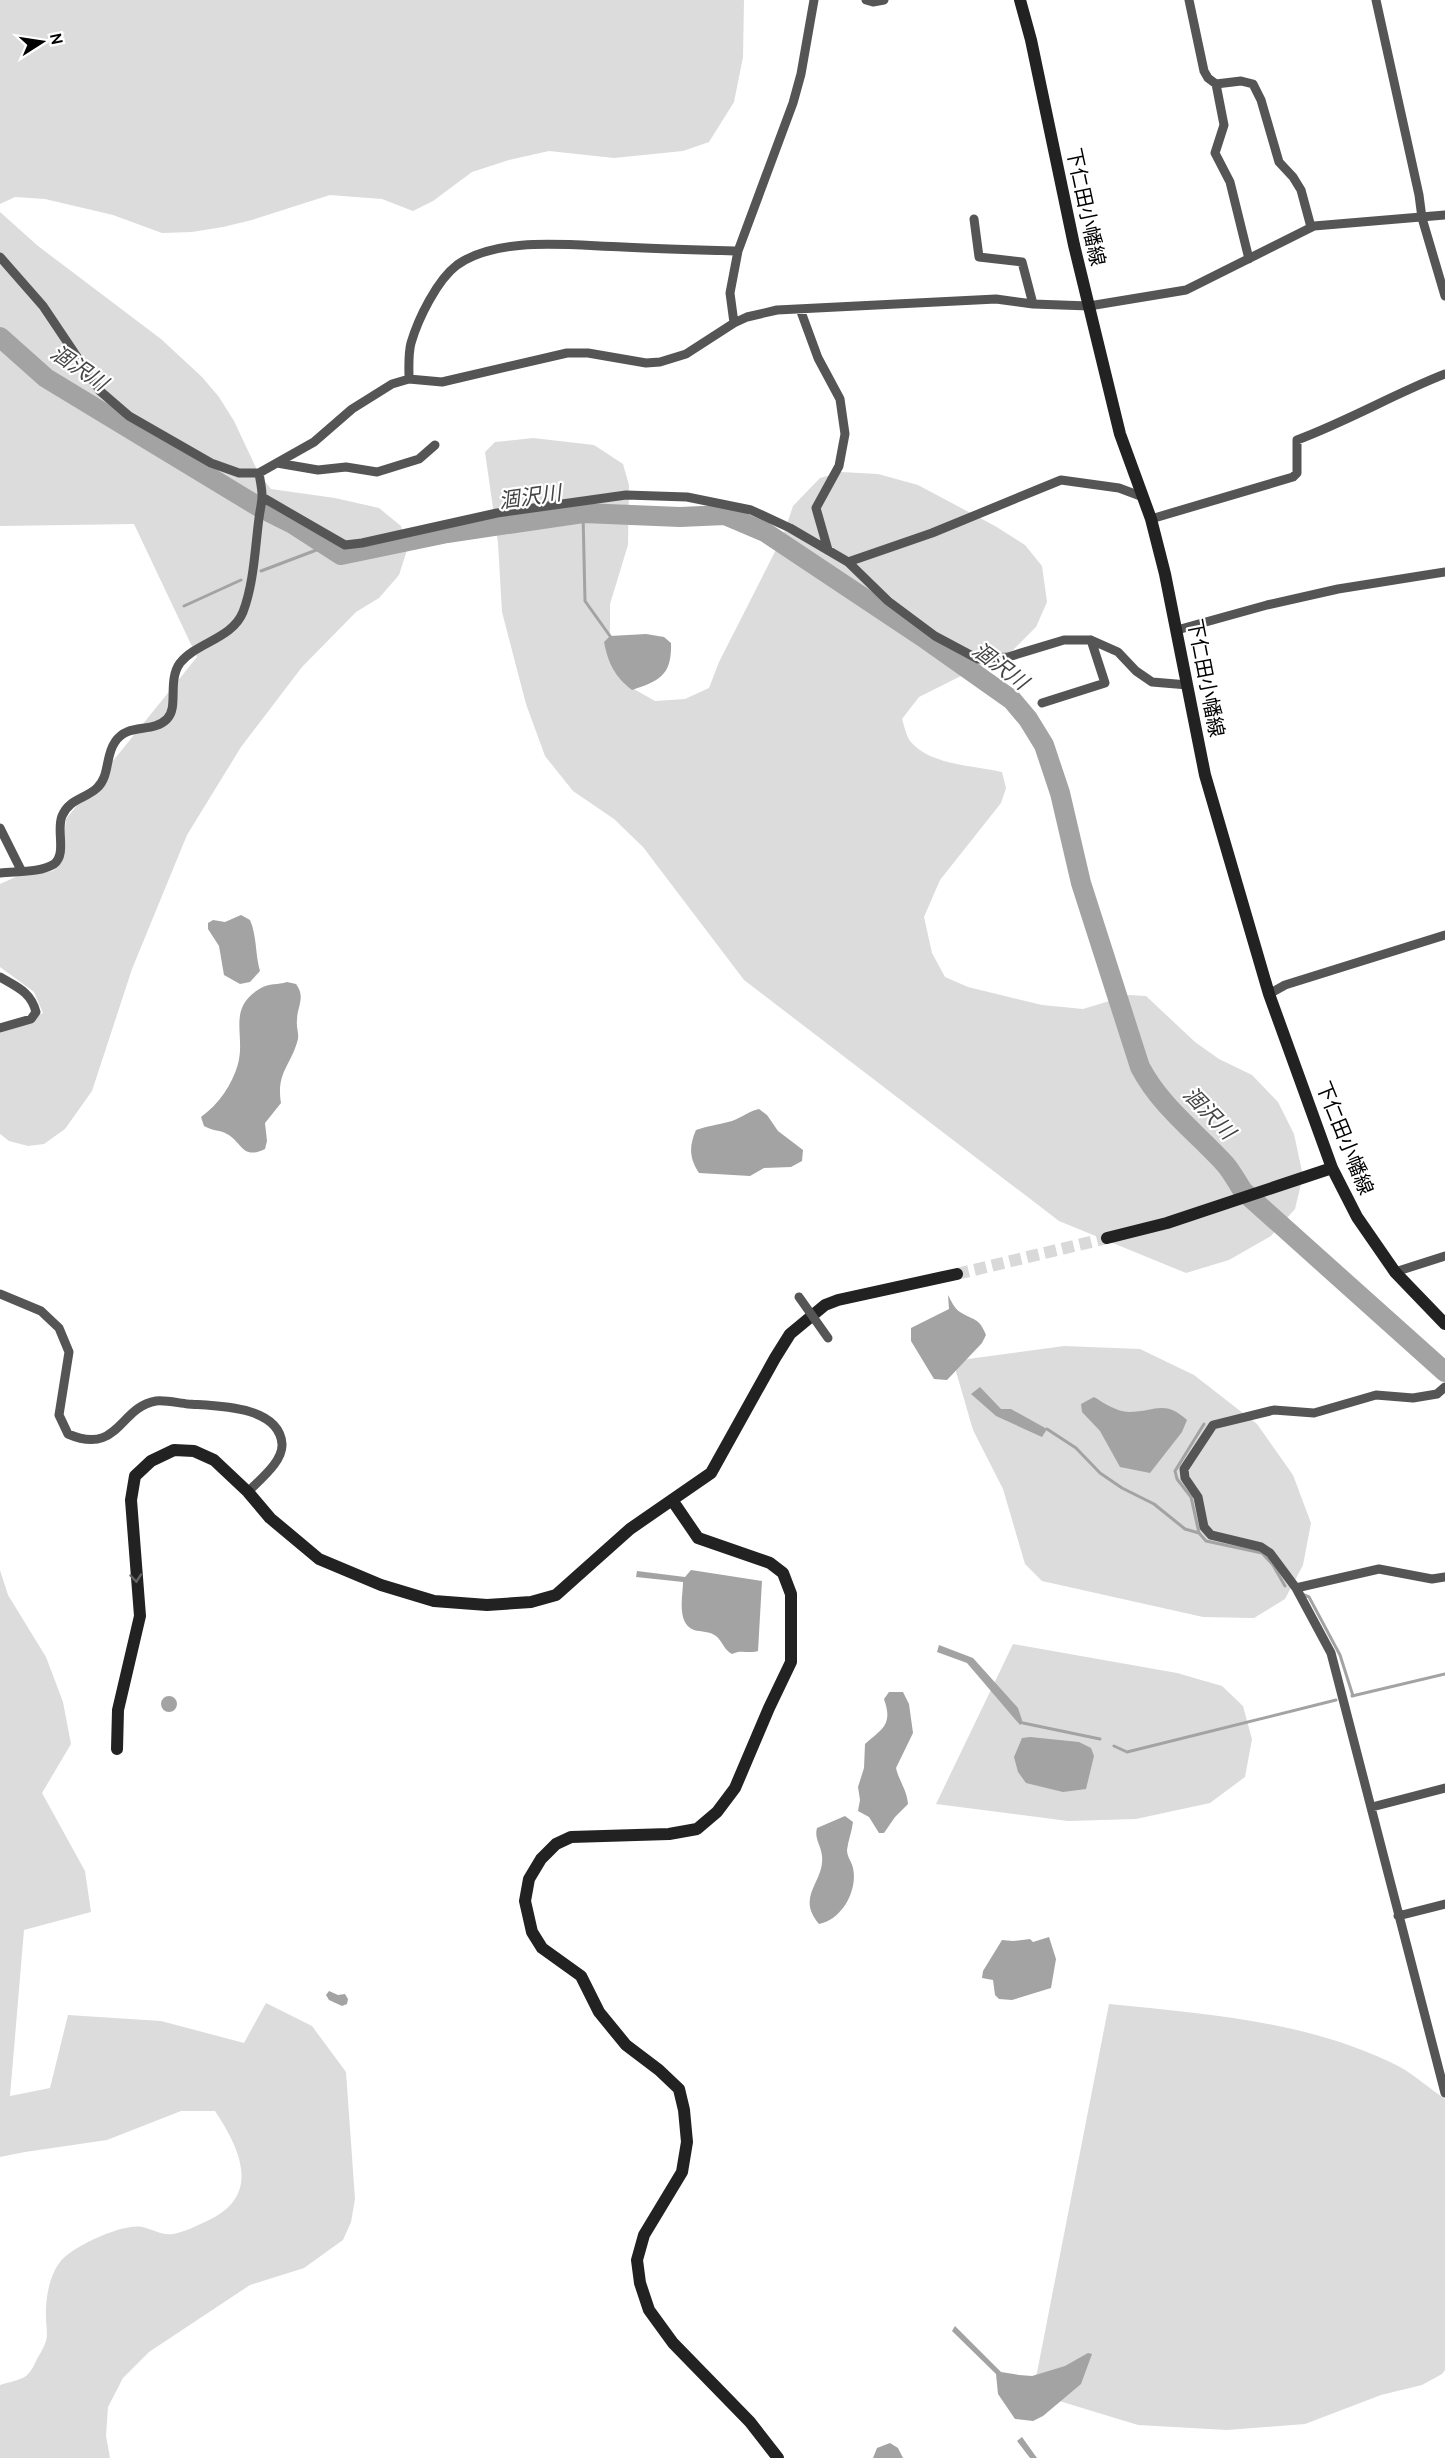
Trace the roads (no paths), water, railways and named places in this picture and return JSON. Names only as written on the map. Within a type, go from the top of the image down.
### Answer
[{"type":"street","points":[[734,322],[730,293],[738,251],[793,103],[801,74],[814,0]]},
{"type":"street","points":[[866,0],[873,2],[884,0]]},
{"type":"street","name":"下仁田小幡線","points":[[1020,0],[1120,434],[1143,497],[1166,574],[1208,784],[1269,994],[1332,1167],[1357,1217],[1395,1272],[1445,1324]]},
{"type":"street","points":[[1189,0],[1204,70],[1208,78],[1216,84],[1224,125],[1215,153],[1230,182],[1249,259]]},
{"type":"street","points":[[1376,0],[1419,195],[1422,218],[1445,296]]},
{"type":"street","points":[[1216,84],[1241,81],[1253,84],[1261,100],[1279,162],[1301,190],[1311,227]]},
{"type":"street","points":[[0,257],[43,306],[100,391],[129,416],[211,463],[239,473],[259,473],[314,442],[352,408],[392,384],[409,379],[441,382],[567,353],[588,352],[646,363],[660,362],[686,354],[734,322],[777,310],[996,299],[1034,304],[1089,306],[1186,290],[1311,227],[1445,215]]},
{"type":"street","points":[[974,219],[979,257],[1022,262],[1034,304]]},
{"type":"street","points":[[409,379],[411,344],[423,311],[446,276],[457,265],[479,253],[510,247],[556,245],[738,251]]},
{"type":"street","points":[[800,309],[818,358],[840,399],[845,435],[839,466],[816,508],[828,550]]},
{"type":"street","points":[[1150,519],[1293,477],[1297,473],[1297,440],[1343,422],[1405,390],[1445,374]]},
{"type":"street","points":[[278,463],[318,470],[346,467],[377,472],[419,459],[435,445]]},
{"type":"street","points":[[0,873],[41,869],[54,864],[59,857],[62,816],[71,803],[97,788],[106,774],[108,759],[114,743],[124,732],[158,725],[168,719],[172,709],[173,674],[182,661],[233,627],[243,614],[262,497],[259,473]]},
{"type":"street","points":[[848,562],[932,533],[1061,480],[1119,488],[1143,497]]},
{"type":"street","points":[[262,497],[345,545],[497,513],[626,495],[687,497],[751,510],[790,528],[848,562],[888,601],[935,636],[978,659],[1008,657],[1064,640],[1091,640],[1118,652],[1136,671],[1152,682],[1188,685]]},
{"type":"street","points":[[1177,630],[1277,602],[1445,572]]},
{"type":"street","points":[[1042,703],[1105,683],[1091,640]]},
{"type":"street","points":[[0,828],[21,870]]},
{"type":"street","points":[[1269,994],[1285,985],[1445,935]]},
{"type":"street","points":[[0,977],[26,992],[36,1012],[31,1019],[0,1028]]},
{"type":"street","points":[[1107,1238],[1167,1223],[1332,1167]]},
{"type":"street","points":[[1395,1272],[1445,1256]]},
{"type":"street","points":[[117,1749],[118,1710],[140,1616],[131,1500],[135,1476],[151,1461],[174,1450],[194,1450],[214,1460],[248,1492],[270,1518],[319,1559],[381,1585],[434,1601],[487,1605],[531,1602],[556,1595],[630,1529],[711,1473],[790,1334],[825,1305],[838,1300],[957,1274]]},
{"type":"street","points":[[0,1294],[41,1311],[58,1328],[69,1352],[59,1415],[68,1434],[81,1440],[95,1441],[113,1432],[140,1408],[155,1401],[232,1407],[257,1414],[271,1424],[282,1445],[277,1460],[248,1492]]},
{"type":"street","points":[[799,1296],[828,1338]]},
{"type":"street","points":[[1443,1391],[1413,1398],[1376,1395],[1314,1413],[1274,1410],[1213,1425],[1184,1469],[1185,1478],[1198,1497],[1204,1527],[1211,1535],[1261,1547],[1270,1553],[1296,1588],[1331,1653],[1445,2093]]},
{"type":"street","points":[[672,1500],[698,1538],[770,1563],[783,1573],[791,1594],[791,1662],[735,1788],[717,1812],[697,1829],[669,1834],[571,1837],[556,1845],[540,1859],[529,1879],[525,1901],[532,1932],[542,1948],[581,1976],[599,2012],[626,2045],[659,2070],[679,2090],[684,2110],[687,2142],[682,2172],[644,2235],[637,2260],[640,2283],[648,2310],[674,2343],[750,2422],[778,2458]]},
{"type":"street","points":[[1296,1588],[1379,1569],[1431,1579],[1445,1577]]},
{"type":"street","points":[[1372,1807],[1445,1788]]},
{"type":"street","points":[[1398,1916],[1445,1904]]},
{"type":"waterway","name":"涸沢川","points":[[0,337],[46,378],[259,507]]},
{"type":"waterway","name":"涸沢川","points":[[269,512],[293,524],[341,555],[447,533],[583,513],[680,517],[725,515],[765,532],[927,640],[1012,700],[1028,719],[1044,745],[1060,793],[1081,883],[1140,1067],[1148,1081],[1168,1107],[1225,1164],[1243,1191],[1445,1372]]},
{"type":"waterway","points":[[583,513],[585,601],[610,636]]},
{"type":"waterway","points":[[261,571],[327,546]]},
{"type":"waterway","points":[[184,606],[241,580]]},
{"type":"waterway","points":[[1199,1533],[1191,1497],[1177,1479],[1175,1471],[1204,1424]]},
{"type":"waterway","points":[[1047,1429],[1076,1448],[1100,1473],[1122,1488],[1154,1504],[1185,1529],[1199,1533],[1206,1541],[1262,1553],[1273,1565],[1285,1586]]},
{"type":"waterway","points":[[1302,1594],[1309,1597],[1340,1655],[1353,1696]]},
{"type":"waterway","points":[[1352,1696],[1445,1674]]},
{"type":"waterway","points":[[1114,1746],[1127,1752],[1336,1700]]},
{"type":"waterway","points":[[1023,1723],[1100,1739]]},
{"type":"tunnel","points":[[957,1274],[1107,1238]]}]
